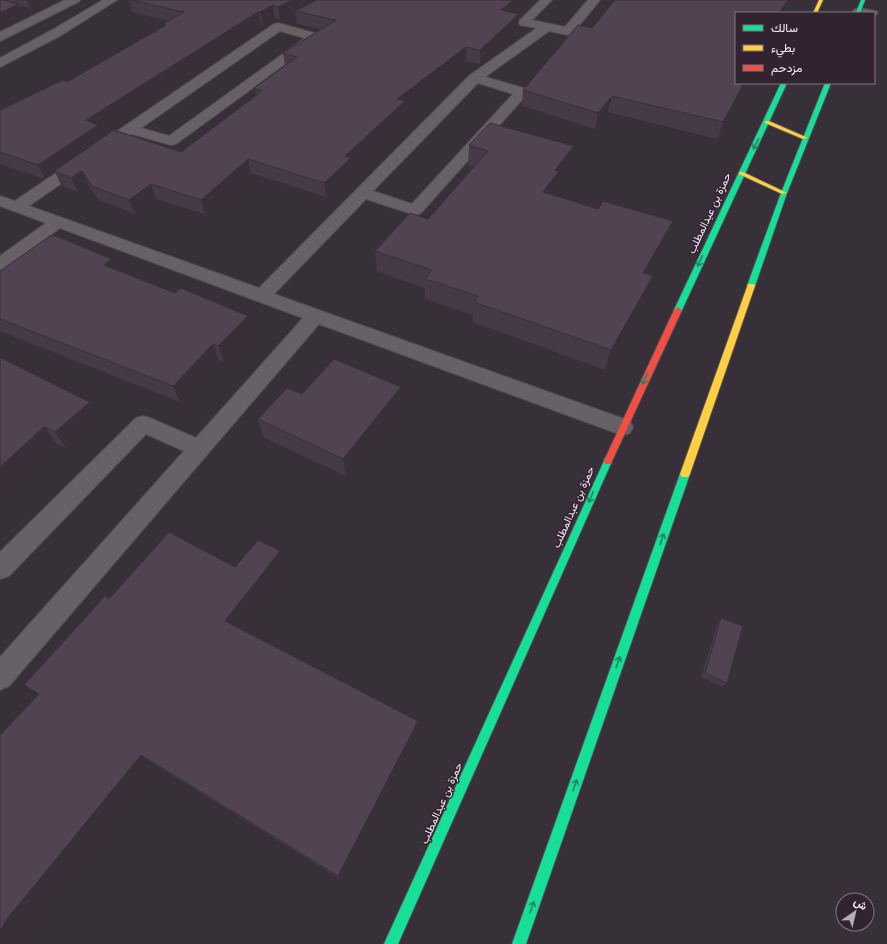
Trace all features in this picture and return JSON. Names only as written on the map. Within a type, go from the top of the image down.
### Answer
[{"type":"street","points":[[0,37],[74,0]]},
{"type":"street","points":[[0,63],[56,33],[110,0]]},
{"type":"street","points":[[546,0],[524,22],[568,31],[594,0]]},
{"type":"street","points":[[815,12],[820,0]]},
{"type":"street","points":[[860,8],[870,12]]},
{"type":"street","points":[[8,204],[130,129],[278,27],[292,20]]},
{"type":"street","points":[[130,129],[171,141],[314,37],[278,27]]},
{"type":"street","points":[[262,296],[475,78],[547,27]]},
{"type":"street","points":[[363,193],[415,210],[522,92],[475,78]]},
{"type":"street","name":"حمزة بن عبدالمطلب","points":[[391,944],[623,427],[784,84]]},
{"type":"street","points":[[519,944],[784,193],[828,84]]},
{"type":"street","points":[[767,122],[805,138]]},
{"type":"street","points":[[742,173],[784,193]]},
{"type":"street","points":[[8,204],[623,427]]},
{"type":"street","points":[[0,264],[58,222]]},
{"type":"street","points":[[0,677],[316,315]]},
{"type":"street","points":[[0,568],[142,424],[199,449]]},
{"type":"building","points":[[0,0],[3,0],[18,4],[0,13]]},
{"type":"building","points":[[131,0],[292,0],[278,7],[273,5],[258,12],[86,120],[98,125],[38,165],[0,152],[0,110],[63,80],[67,82],[166,25],[163,24],[184,12]]},
{"type":"building","points":[[317,0],[513,0],[501,10],[519,14],[480,50],[466,47],[397,99],[405,101],[345,156],[351,158],[324,183],[248,159],[201,200],[151,184],[129,200],[92,186],[82,171],[71,178],[54,171],[114,130],[181,152],[262,91],[254,88],[297,57],[283,53],[336,20],[295,11]]},
{"type":"building","points":[[615,0],[788,0],[780,12],[735,12],[735,84],[743,85],[723,122],[612,96],[598,113],[523,90],[578,25],[592,28]]},
{"type":"building","points":[[490,123],[574,146],[555,170],[559,171],[543,192],[598,209],[603,201],[673,221],[643,273],[653,276],[611,350],[474,302],[478,296],[425,279],[432,270],[375,251],[410,213],[428,219],[488,151],[469,145]]},
{"type":"building","points":[[50,236],[56,236],[112,259],[104,265],[175,293],[181,288],[248,316],[218,346],[213,344],[173,386],[0,319],[0,271]]},
{"type":"building","points":[[0,357],[90,402],[55,432],[44,427],[0,467]]},
{"type":"building","points":[[334,359],[401,387],[343,459],[258,419],[287,388],[302,394]]},
{"type":"building","points":[[169,532],[235,567],[258,540],[280,551],[225,621],[418,721],[338,876],[141,755],[3,924],[4,925],[0,930],[0,735],[39,694],[24,685],[105,596],[109,599]]},
{"type":"building","points":[[721,618],[743,626],[727,683],[705,673]]},
{"type":"traffic: fast","points":[[858,12],[863,0]]},
{"type":"traffic: fast","points":[[678,310],[784,84]]},
{"type":"traffic: fast","points":[[751,286],[784,193],[828,84]]},
{"type":"traffic: fast","points":[[391,944],[608,461]]},
{"type":"traffic: fast","points":[[519,944],[685,474]]},
{"type":"traffic: slow","points":[[815,12],[821,0]]},
{"type":"traffic: slow","points":[[767,122],[805,138]]},
{"type":"traffic: slow","points":[[741,173],[784,193]]},
{"type":"traffic: slow","points":[[685,474],[751,286]]},
{"type":"traffic: jam","points":[[608,461],[678,310]]}]
